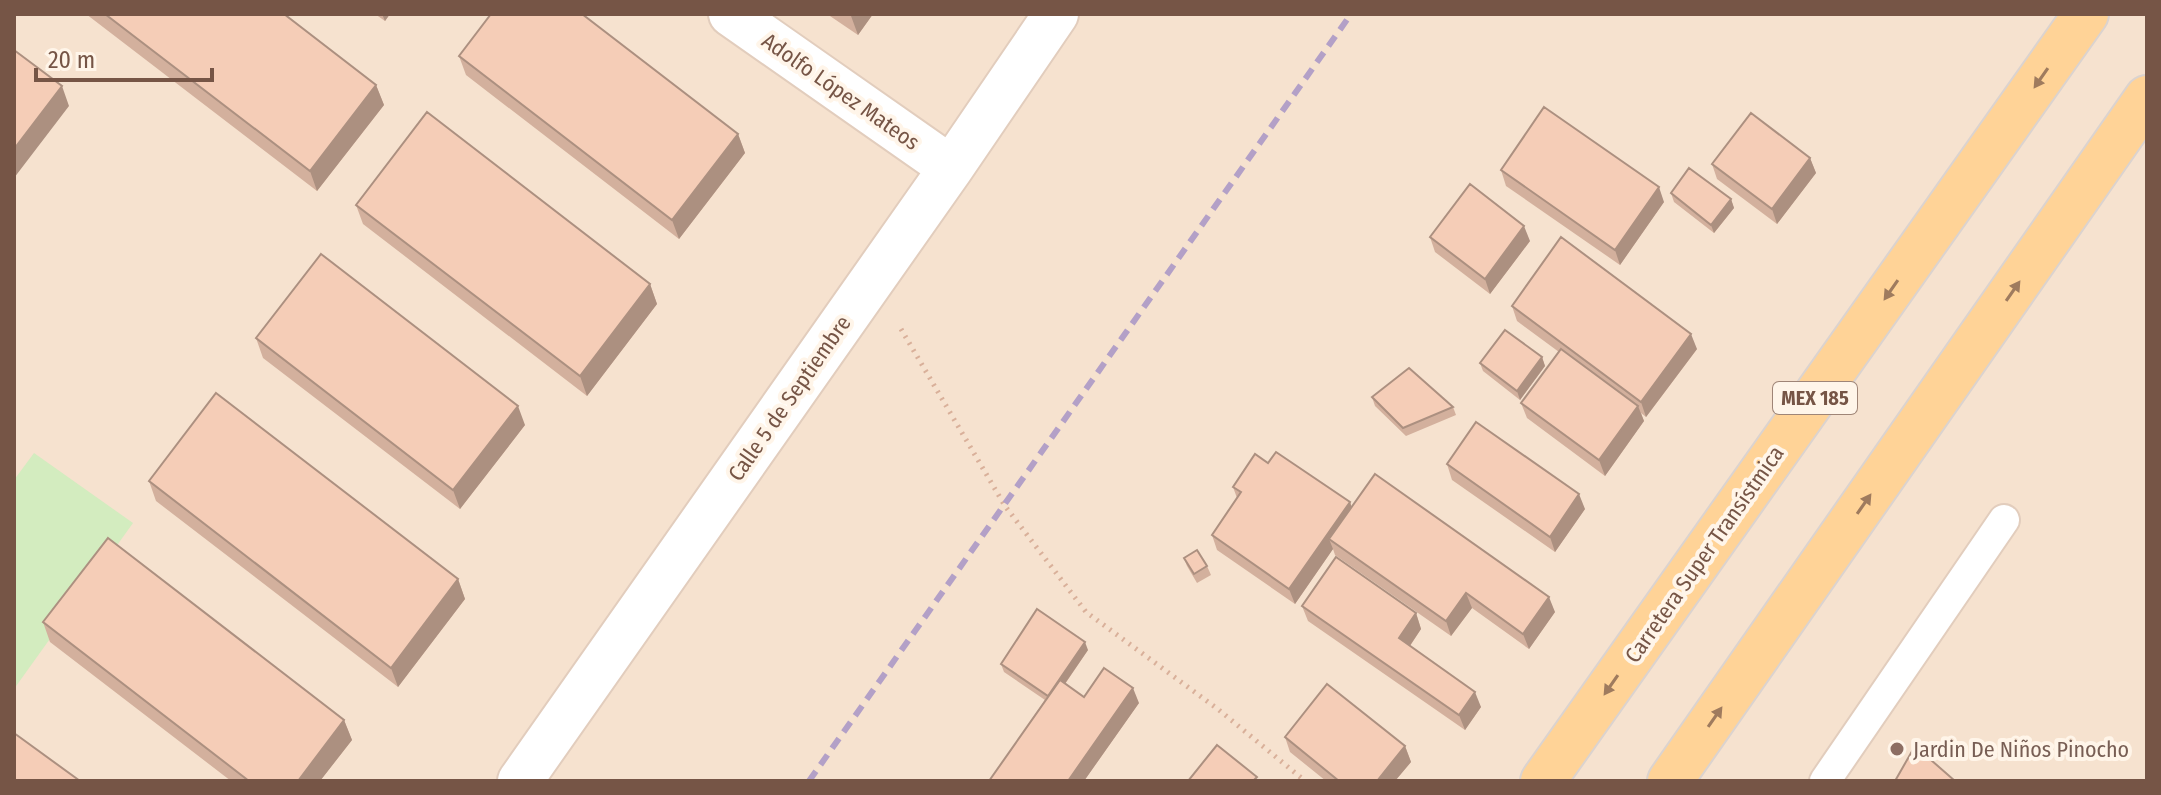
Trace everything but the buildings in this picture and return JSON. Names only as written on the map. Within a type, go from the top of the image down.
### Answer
[{"type":"main road","name":"Carretera Super Transístmica","points":[[1543,781],[2086,14]]},
{"type":"main road","points":[[1670,781],[2147,98]]},
{"type":"street","name":"Adolfo López Mateos","points":[[731,14],[951,168]]},
{"type":"street","name":"Calle 5 de Septiembre","points":[[520,781],[1056,14]]},
{"type":"lane","points":[[1825,781],[2004,520]]},
{"type":"path","points":[[872,280],[1005,506],[1086,612],[1219,710],[1305,781]]},
{"type":"shaded area","points":[[14,14],[2147,14],[2147,781],[14,781]]},
{"type":"green space","points":[[34,453],[133,523],[14,689],[14,480]]},
{"type":"railway","points":[[809,781],[1351,14]]},
{"type":"place","name":"Jardin De Niños Pinocho","points":[[1897,749]]}]
